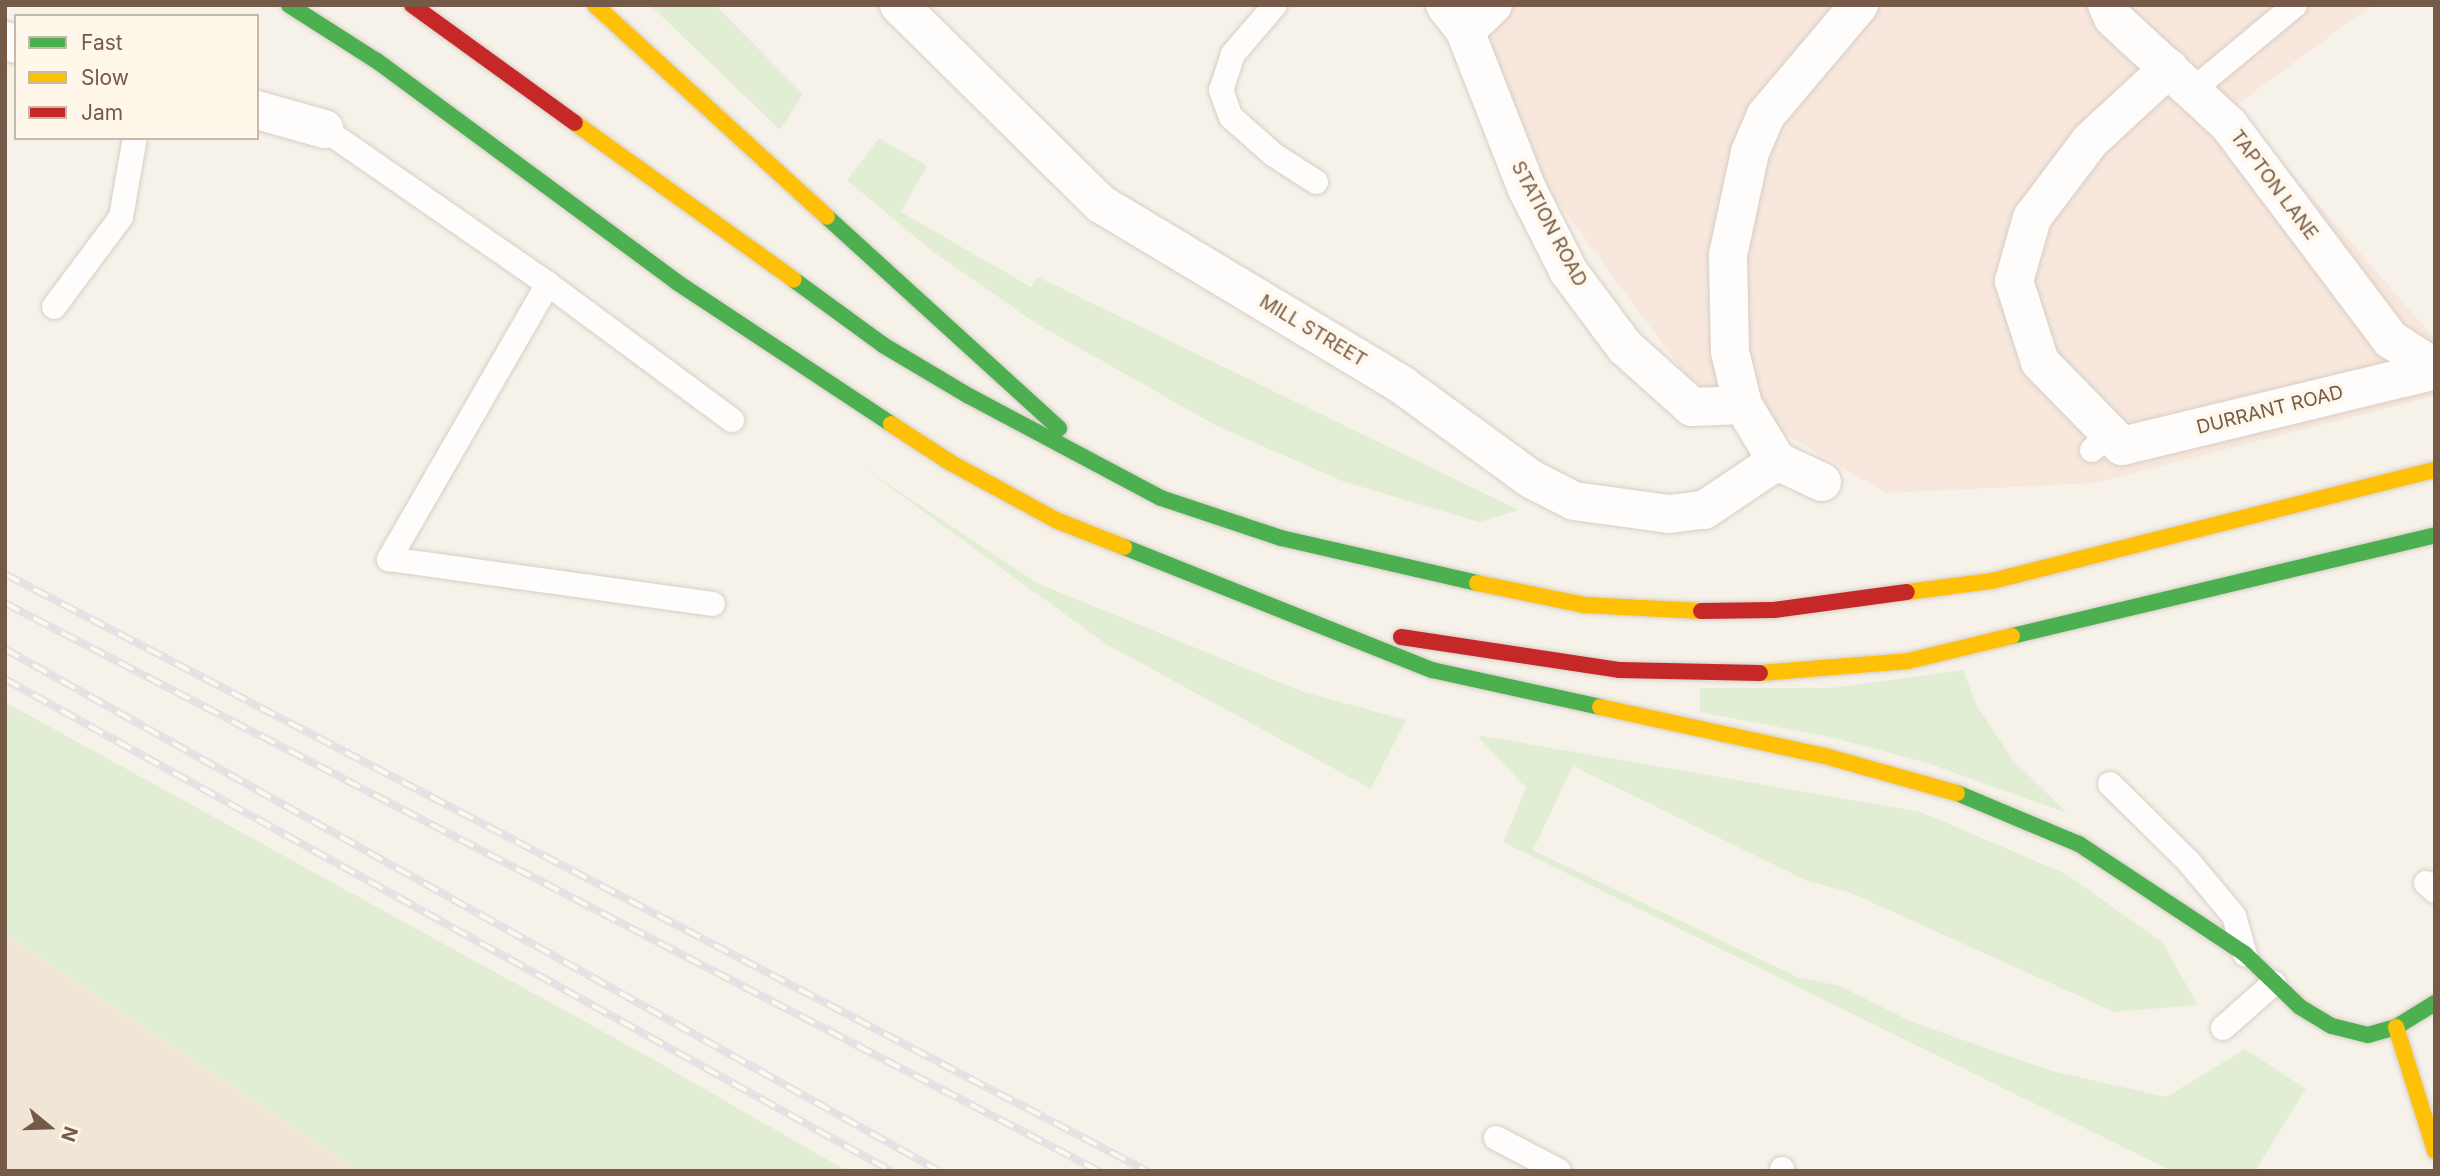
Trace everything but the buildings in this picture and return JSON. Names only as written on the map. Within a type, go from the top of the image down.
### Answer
[{"type":"main road","points":[[289,5],[377,61],[675,281],[951,463],[1120,548],[1210,585],[1303,615],[1438,646],[1619,670],[1705,676],[1830,670],[1908,660],[2435,535]]},
{"type":"main road","points":[[412,5],[883,345],[1161,498],[1334,552],[1560,600],[1670,611],[1774,610],[1992,582],[2435,470]]},
{"type":"main road","points":[[595,5],[895,275],[1097,464]]},
{"type":"main road","points":[[1303,615],[1432,670],[1825,756],[1984,801],[2079,844],[2245,954],[2300,1007],[2332,1026],[2368,1035],[2396,1027],[2435,1003]]},
{"type":"main road","points":[[2396,1027],[2435,1151]]},
{"type":"street","name":"MILL STREET","points":[[899,5],[1101,204],[1402,385],[1531,480],[1574,501],[1670,514],[1704,510],[1777,461]]},
{"type":"street","points":[[1455,18],[1493,5]]},
{"type":"street","points":[[1822,482],[1777,461],[1743,405],[1730,352],[1728,255],[1750,152],[1766,115],[1859,5]]},
{"type":"street","name":"TAPTON LANE","points":[[2110,12],[2229,125],[2390,339],[2435,369]]},
{"type":"street","name":"STATION ROAD","points":[[1455,18],[1527,189],[1570,272],[1601,315],[1625,347],[1692,407],[1743,405]]},
{"type":"street","name":"DURRANT ROAD","points":[[2182,78],[2090,141],[2032,218],[2014,281],[2040,362],[2101,442],[2122,446],[2435,369]]},
{"type":"street","points":[[259,111],[324,129]]},
{"type":"lane","points":[[1275,5],[1233,54],[1221,90],[1231,117],[1274,155],[1316,182]]},
{"type":"lane","points":[[2182,78],[2295,5]]},
{"type":"lane","points":[[324,129],[548,284],[732,420]]},
{"type":"lane","points":[[54,307],[121,217],[135,140]]},
{"type":"lane","points":[[548,284],[389,559],[713,604]]},
{"type":"lane","points":[[2110,784],[2189,862],[2234,916],[2245,954]]},
{"type":"lane","points":[[2223,1028],[2274,983]]},
{"type":"lane","points":[[1496,1138],[1559,1171]]},
{"type":"shaded area","points":[[1468,5],[2372,5],[2234,107],[2435,339],[2435,396],[2094,483],[1886,493],[1687,377],[1544,183]]},
{"type":"shaded area","points":[[5,934],[168,1044],[357,1171],[5,1171]]},
{"type":"green space","points":[[650,5],[715,5],[803,94],[780,130]]},
{"type":"green space","points":[[879,138],[927,166],[901,212],[1031,287],[1038,277],[1519,510],[1479,522],[1342,481],[1215,425],[1037,324],[932,251],[847,180]]},
{"type":"green space","points":[[858,464],[1037,583],[1304,692],[1406,720],[1371,789],[1106,644]]},
{"type":"green space","points":[[1963,670],[1977,706],[2013,760],[2067,813],[1927,763],[1834,738],[1700,712],[1700,688],[1831,688]]},
{"type":"green space","points":[[5,702],[649,1057],[847,1171],[357,1171],[5,934]]},
{"type":"green space","points":[[1477,735],[1921,812],[2066,874],[2162,942],[2198,1005],[2114,1012],[1849,892],[1807,881],[1573,766],[1533,850],[1797,977],[1840,986],[1912,1022],[2052,1071],[2166,1097],[2245,1049],[2306,1089],[2255,1171],[2172,1171],[1503,842],[1526,788]]},
{"type":"railway","points":[[5,574],[1147,1171]]},
{"type":"railway","points":[[5,603],[1099,1171]]},
{"type":"railway","points":[[5,649],[939,1171]]},
{"type":"railway","points":[[5,679],[891,1171]]},
{"type":"traffic: fast","points":[[289,5],[377,61],[675,281],[891,424]]},
{"type":"traffic: fast","points":[[827,217],[1059,428]]},
{"type":"traffic: fast","points":[[794,280],[883,345],[969,396],[1161,498],[1281,538],[1477,583]]},
{"type":"traffic: fast","points":[[2012,636],[2435,535]]},
{"type":"traffic: fast","points":[[1124,547],[1432,670],[1600,707]]},
{"type":"traffic: fast","points":[[1957,793],[2079,844],[2245,954]]},
{"type":"traffic: fast","points":[[2245,954],[2300,1007],[2332,1026],[2368,1035],[2396,1027],[2435,1003]]},
{"type":"traffic: slow","points":[[595,5],[827,217]]},
{"type":"traffic: slow","points":[[575,123],[794,280]]},
{"type":"traffic: slow","points":[[891,424],[951,463],[1058,521],[1124,547]]},
{"type":"traffic: slow","points":[[1907,592],[1992,581],[2435,470]]},
{"type":"traffic: slow","points":[[1477,583],[1584,605],[1701,611]]},
{"type":"traffic: slow","points":[[1760,673],[1908,661],[2012,636]]},
{"type":"traffic: slow","points":[[1600,707],[1825,756],[1957,793]]},
{"type":"traffic: slow","points":[[2396,1027],[2435,1151]]},
{"type":"traffic: jam","points":[[412,5],[575,123]]},
{"type":"traffic: jam","points":[[1701,611],[1774,610],[1907,592]]},
{"type":"traffic: jam","points":[[1401,637],[1619,670],[1760,673]]}]
